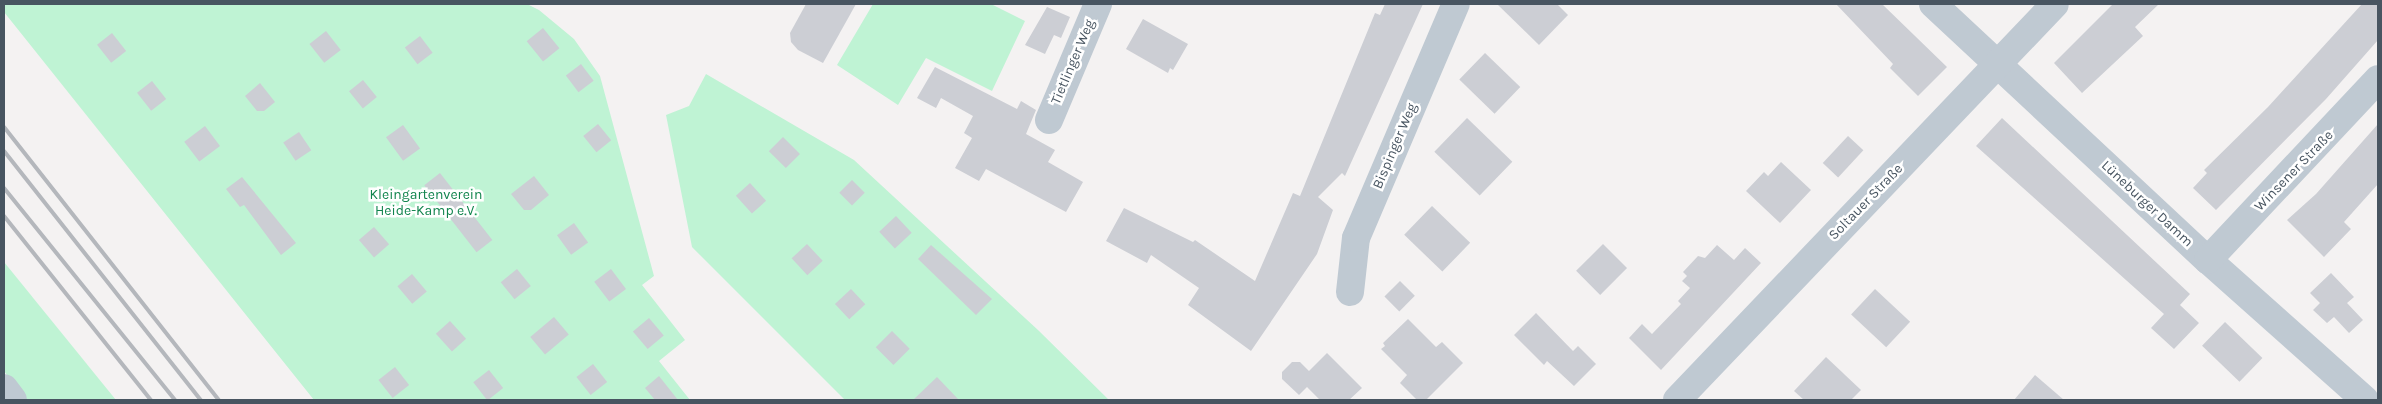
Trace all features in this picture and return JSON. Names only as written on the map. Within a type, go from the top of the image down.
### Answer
[{"type":"street","name":"Tietlinger Weg","points":[[1048,120],[1098,4]]},
{"type":"street","name":"Bispinger Weg","points":[[1350,292],[1356,238],[1456,4]]},
{"type":"street","name":"Lüneburger Damm","points":[[1933,4],[1996,65],[2208,260],[2365,400]]},
{"type":"street","name":"Soltauer Straße","points":[[1677,400],[2055,4]]},
{"type":"street","name":"Winsener Straße","points":[[2208,260],[2378,79]]},
{"type":"street","points":[[4,388],[13,400]]},
{"type":"green space","name":"Kleingartenverein Heide-Kamp e.V.","points":[[4,4],[527,4],[539,10],[574,39],[600,76],[654,276],[642,285],[685,340],[659,361],[690,400],[314,400],[4,12]]},
{"type":"green space","points":[[873,4],[991,4],[1025,21],[992,91],[926,58],[898,105],[837,65]]},
{"type":"green space","points":[[706,74],[854,160],[1038,330],[1109,400],[845,400],[692,247],[666,115],[689,106]]},
{"type":"green space","points":[[4,262],[116,400],[26,400],[4,371]]},
{"type":"building","points":[[806,4],[856,4],[823,63],[798,50],[791,42],[790,33]]},
{"type":"building","points":[[1385,4],[1423,4],[1345,176],[1342,173],[1318,197],[1333,210],[1317,254],[1251,351],[1188,305],[1199,288],[1151,255],[1147,263],[1106,241],[1124,208],[1193,242],[1195,240],[1255,281],[1293,193],[1300,196],[1375,13],[1380,15]]},
{"type":"building","points":[[1497,4],[1557,4],[1568,15],[1539,45]]},
{"type":"building","points":[[1836,4],[1882,4],[1947,67],[1918,96],[1890,68],[1893,64]]},
{"type":"building","points":[[2113,4],[2159,4],[2135,27],[2143,36],[2082,93],[2054,63]]},
{"type":"building","points":[[2362,4],[2378,4],[2378,40],[2326,99],[2216,210],[2193,188],[2207,173],[2204,170],[2268,107]]},
{"type":"building","points":[[1047,7],[1070,17],[1061,38],[1054,35],[1045,54],[1025,45]]},
{"type":"building","points":[[1143,19],[1188,44],[1173,70],[1170,68],[1168,73],[1126,49]]},
{"type":"building","points":[[543,28],[559,48],[543,61],[527,41]]},
{"type":"building","points":[[326,31],[341,50],[324,63],[309,44]]},
{"type":"building","points":[[112,33],[126,51],[111,63],[97,45]]},
{"type":"building","points":[[420,36],[433,53],[417,64],[405,47]]},
{"type":"building","points":[[1485,53],[1520,87],[1495,114],[1459,80]]},
{"type":"building","points":[[581,64],[594,81],[578,92],[566,75]]},
{"type":"building","points":[[935,67],[1017,109],[1021,101],[1036,110],[1026,134],[1055,150],[1048,162],[1083,182],[1066,212],[986,169],[979,181],[955,168],[972,138],[964,133],[973,116],[941,98],[936,108],[917,98]]},
{"type":"building","points":[[363,80],[377,97],[363,108],[349,91]]},
{"type":"building","points":[[152,81],[166,99],[151,111],[137,93]]},
{"type":"building","points":[[260,83],[275,102],[264,111],[257,111],[245,96]]},
{"type":"building","points":[[1467,118],[1512,162],[1480,196],[1434,152]]},
{"type":"building","points":[[2002,118],[2190,294],[2180,305],[2199,323],[2174,349],[2151,328],[2164,314],[1976,146]]},
{"type":"building","points":[[598,124],[611,140],[596,152],[583,136]]},
{"type":"building","points":[[2378,124],[2378,184],[2344,222],[2351,229],[2324,257],[2287,220],[2316,194]]},
{"type":"building","points":[[403,125],[420,148],[403,161],[386,137]]},
{"type":"building","points":[[205,126],[220,146],[199,162],[184,142]]},
{"type":"building","points":[[299,132],[311,150],[296,161],[283,143]]},
{"type":"building","points":[[1848,136],[1863,150],[1838,177],[1823,163]]},
{"type":"building","points":[[783,137],[800,154],[786,168],[769,151]]},
{"type":"building","points":[[1781,162],[1811,190],[1780,223],[1746,191],[1764,172],[1768,176]]},
{"type":"building","points":[[440,173],[492,240],[477,252],[424,185]]},
{"type":"building","points":[[534,176],[549,195],[531,210],[524,210],[511,194]]},
{"type":"building","points":[[242,177],[296,243],[281,255],[244,205],[240,207],[226,189]]},
{"type":"building","points":[[852,180],[865,193],[852,205],[839,193]]},
{"type":"building","points":[[750,183],[766,201],[752,214],[736,196]]},
{"type":"building","points":[[1432,206],[1470,243],[1442,272],[1404,235]]},
{"type":"building","points":[[896,216],[912,233],[895,249],[879,232]]},
{"type":"building","points":[[574,223],[588,242],[571,255],[557,235]]},
{"type":"building","points":[[374,227],[389,244],[374,257],[359,240]]},
{"type":"building","points":[[807,244],[823,261],[807,275],[792,258]]},
{"type":"building","points":[[1603,244],[1627,268],[1600,295],[1576,271]]},
{"type":"building","points":[[931,245],[992,299],[976,315],[918,259]]},
{"type":"building","points":[[1717,245],[1734,260],[1745,248],[1761,263],[1661,370],[1629,338],[1642,324],[1652,334],[1681,304],[1678,301],[1690,288],[1682,281],[1687,276],[1683,272],[1698,256],[1705,258]]},
{"type":"building","points":[[517,269],[531,286],[515,299],[501,282]]},
{"type":"building","points":[[611,269],[626,289],[609,302],[594,282]]},
{"type":"building","points":[[2331,273],[2354,297],[2347,303],[2363,320],[2349,333],[2334,317],[2327,323],[2313,310],[2320,303],[2310,293]]},
{"type":"building","points":[[412,274],[427,292],[412,304],[397,286]]},
{"type":"building","points":[[1400,281],[1415,296],[1399,311],[1384,297]]},
{"type":"building","points":[[851,289],[865,304],[849,319],[835,304]]},
{"type":"building","points":[[1875,289],[1910,322],[1886,347],[1851,315]]},
{"type":"building","points":[[1536,313],[1573,351],[1578,346],[1596,364],[1574,386],[1547,361],[1544,365],[1514,335]]},
{"type":"building","points":[[554,317],[569,335],[545,355],[530,337]]},
{"type":"building","points":[[649,318],[664,336],[648,349],[633,331]]},
{"type":"building","points":[[1408,319],[1436,347],[1442,342],[1463,363],[1426,400],[1417,400],[1400,383],[1407,375],[1381,349],[1385,346],[1383,343]]},
{"type":"building","points":[[450,321],[466,339],[452,352],[436,334]]},
{"type":"building","points":[[2225,322],[2262,358],[2239,382],[2202,346]]},
{"type":"building","points":[[892,331],[910,349],[893,365],[876,347]]},
{"type":"building","points":[[1327,353],[1362,388],[1349,400],[1320,400],[1307,387],[1299,395],[1282,379],[1282,372],[1292,362],[1300,362],[1309,371]]},
{"type":"building","points":[[1826,357],[1861,390],[1851,400],[1804,400],[1794,391]]},
{"type":"building","points":[[593,364],[607,382],[591,395],[576,377]]},
{"type":"building","points":[[395,367],[409,385],[393,398],[378,380]]},
{"type":"building","points":[[489,370],[503,388],[487,400],[473,382]]},
{"type":"building","points":[[2035,375],[2064,400],[2014,400]]},
{"type":"building","points":[[659,376],[678,400],[655,400],[645,388]]},
{"type":"building","points":[[937,377],[959,400],[913,400]]},
{"type":"railway","points":[[4,127],[219,400]]},
{"type":"railway","points":[[4,151],[201,400]]},
{"type":"railway","points":[[4,188],[175,400]]},
{"type":"railway","points":[[4,216],[151,400]]}]
